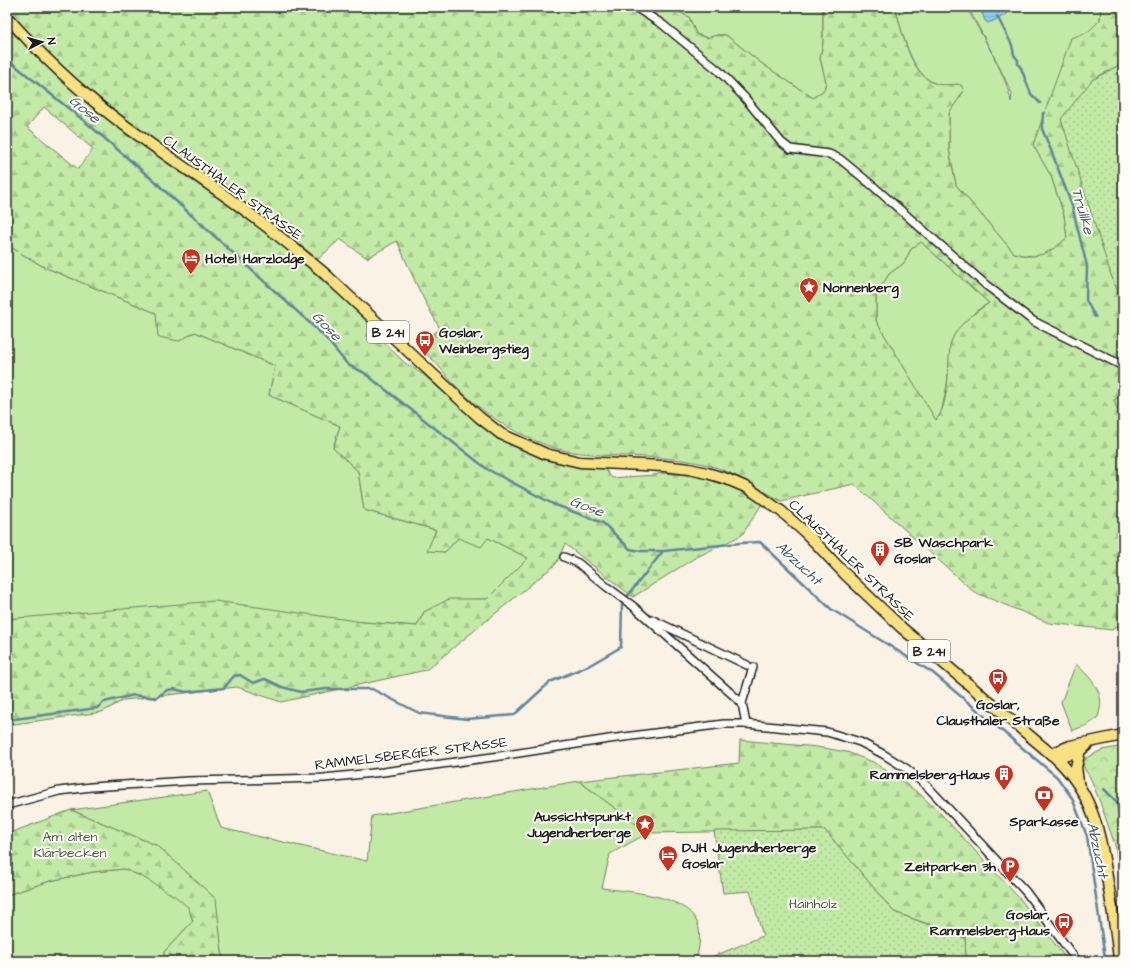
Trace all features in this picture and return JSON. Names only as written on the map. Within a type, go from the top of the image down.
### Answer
[{"type":"main road","name":"CLAUSTHALER STRASSE","points":[[7,17],[54,64],[114,117],[175,162],[245,210],[324,273],[479,417],[501,434],[546,454],[564,459],[580,462],[664,466],[707,473],[728,479],[748,488],[782,511],[902,628],[1054,756],[1079,784],[1090,806],[1098,830],[1117,935],[1123,956]]},
{"type":"main road","points":[[1054,756],[1070,746],[1123,736]]},
{"type":"main road","points":[[1054,756],[1080,750],[1091,742]]},
{"type":"main road","points":[[1079,784],[1076,766],[1080,750]]},
{"type":"main road","name":"CLAUSTHALER STRASSE","points":[[1117,935],[1119,961]]},
{"type":"street","points":[[635,7],[662,24],[720,71],[745,98],[781,142],[790,148],[829,154],[840,159],[986,284],[1033,322],[1123,366]]},
{"type":"street","points":[[564,557],[578,563],[633,606],[742,703]]},
{"type":"street","points":[[645,617],[750,666],[742,703],[746,724]]},
{"type":"street","name":"RAMMELSBERGER STRASSE","points":[[7,805],[59,791],[91,787],[188,781],[324,778],[383,772],[488,758],[609,738],[724,724],[746,724],[827,732],[860,742],[883,754],[907,769],[928,787],[1026,892],[1077,961]]},
{"type":"green space","points":[[7,7],[669,7],[689,17],[696,34],[707,38],[717,35],[726,35],[761,63],[813,98],[824,90],[826,82],[820,58],[823,44],[823,7],[895,7],[908,52],[920,72],[928,80],[937,84],[961,85],[964,91],[949,113],[949,149],[956,185],[1014,253],[1037,256],[1048,252],[1067,238],[1064,215],[1051,176],[1033,145],[1071,38],[1088,32],[1100,20],[1101,7],[1123,7],[1123,63],[1092,80],[1110,272],[1123,305],[1123,394],[1114,400],[1123,425],[1123,623],[1112,630],[1049,623],[974,592],[854,484],[781,501],[736,476],[708,465],[668,458],[600,455],[573,452],[552,447],[520,434],[485,412],[452,382],[435,361],[420,349],[425,339],[440,329],[419,290],[397,241],[367,258],[340,239],[318,259],[248,206],[183,162],[117,112],[75,78],[19,23]],"holes":[[[921,242],[989,303],[962,324],[954,336],[950,345],[948,381],[945,399],[943,407],[936,420],[876,321],[876,295],[889,274],[904,263],[911,249]]]},
{"type":"green space","points":[[669,7],[823,7],[823,44],[820,58],[826,82],[824,90],[813,98],[761,63],[726,35],[717,35],[708,38],[696,34],[689,17]]},
{"type":"green space","points":[[895,7],[966,7],[999,67],[1011,102],[1012,94],[997,62],[968,7],[980,7],[982,13],[998,19],[1017,7],[1101,7],[1100,20],[1088,32],[1033,144],[1051,176],[1064,215],[1067,238],[1048,252],[1037,256],[1014,253],[956,185],[949,149],[949,112],[964,91],[958,84],[943,85],[931,81],[921,73],[907,48]]},
{"type":"green space","points":[[7,24],[111,121],[178,171],[241,213],[295,255],[319,278],[364,316],[375,334],[405,363],[424,375],[476,421],[498,438],[543,459],[564,464],[604,468],[612,478],[662,473],[705,478],[735,488],[762,504],[742,535],[693,559],[633,597],[565,544],[556,564],[426,670],[281,702],[237,687],[124,700],[102,712],[7,725],[7,619],[215,601],[363,622],[417,626],[424,612],[449,599],[487,599],[528,558],[488,538],[481,547],[458,538],[445,552],[427,551],[436,530],[364,510],[358,471],[333,448],[340,426],[269,395],[275,366],[195,332],[179,341],[158,337],[156,313],[44,267],[7,245]],"holes":[[[44,107],[93,149],[78,169],[27,127]]]},
{"type":"green space","points":[[1123,63],[1123,305],[1110,272],[1061,119],[1092,80]]},
{"type":"green space","points":[[921,242],[989,303],[976,311],[951,342],[947,385],[941,414],[935,420],[876,321],[876,295],[889,274],[904,263],[911,249]]},
{"type":"green space","points":[[7,245],[44,267],[156,313],[179,341],[195,332],[275,366],[269,395],[340,426],[333,448],[358,471],[364,510],[436,530],[428,550],[445,552],[458,538],[488,538],[528,558],[487,599],[449,600],[424,612],[417,626],[363,622],[7,619]]},
{"type":"green space","points":[[1123,394],[1123,425],[1114,400]]},
{"type":"green space","points":[[1076,664],[1098,690],[1101,702],[1099,714],[1095,720],[1072,731],[1061,702]]},
{"type":"green space","points":[[740,740],[817,747],[847,752],[873,762],[896,777],[921,795],[941,814],[1021,900],[1068,961],[966,961],[965,937],[894,912],[825,830],[648,833],[579,781],[739,763]]},
{"type":"green space","points":[[1123,746],[1123,890],[1115,845],[1100,802],[1083,764],[1086,758],[1102,750]]},
{"type":"green space","points":[[579,781],[648,833],[610,854],[602,888],[655,896],[680,905],[690,913],[699,927],[700,936],[696,961],[223,961],[215,899],[158,846],[71,810],[207,791],[221,828],[367,861],[372,816]]},
{"type":"green space","name":"Am alten Klärbecken","points":[[71,810],[158,846],[216,899],[223,961],[165,961],[164,952],[193,921],[188,907],[176,897],[141,876],[124,869],[93,872],[50,881],[7,895],[7,834]]},
{"type":"green space","name":"Hainholz","points":[[825,830],[894,912],[965,938],[966,961],[702,961],[763,936],[750,891],[723,893],[714,831]]},
{"type":"green space","points":[[124,869],[167,890],[188,906],[193,921],[164,952],[165,961],[24,961],[7,954],[7,895],[50,881],[93,872]]},
{"type":"water","points":[[980,7],[1017,7],[998,19],[988,23],[985,21]]},
{"type":"water","points":[[1123,842],[1123,874],[1118,844]]},
{"type":"waterway","name":"Trüllke","points":[[997,16],[1012,45],[1014,55],[1018,60],[1018,64],[1031,94],[1040,103]]},
{"type":"waterway","name":"Gose","points":[[7,59],[88,124],[154,181],[323,335],[348,365],[363,372],[487,469],[553,504],[603,523],[630,549],[640,551],[662,551]]},
{"type":"waterway","name":"Trüllke","points":[[1043,113],[1042,129],[1072,206],[1087,266],[1086,300],[1095,317]]},
{"type":"waterway","name":"Abzucht","points":[[7,720],[97,708],[104,702],[134,695],[156,698],[167,690],[174,689],[186,692],[224,688],[234,676],[240,675],[253,683],[265,679],[282,687],[301,692],[326,689],[372,689],[419,713],[467,719],[514,715],[550,682],[590,665],[621,647],[622,603],[663,551],[760,542],[831,609],[933,673],[1057,777],[1072,798],[1087,836],[1105,958]]},
{"type":"waterway","points":[[1104,789],[1117,802],[1123,843]]},
{"type":"place","name":"Hotel Harzlodge","points":[[191,275]]},
{"type":"place","name":"Nonnenberg","points":[[809,304]]},
{"type":"place","name":"Goslar, Weinbergstieg","points":[[425,357]]},
{"type":"place","name":"SB Waschpark Goslar","points":[[880,567]]},
{"type":"place","name":"Goslar, Clausthaler Straße","points":[[998,695]]},
{"type":"place","name":"Rammelsberg-Haus","points":[[1004,791]]},
{"type":"place","name":"Sparkasse","points":[[1044,812]]},
{"type":"place","name":"Aussichtspunkt Jugendherberge","points":[[645,841]]},
{"type":"place","name":"DJH Jugendherberge Goslar","points":[[668,872]]},
{"type":"place","name":"Zeitparken 3h","points":[[1010,883]]},
{"type":"place","name":"Goslar, Rammelsberg-Haus","points":[[1064,939]]}]
